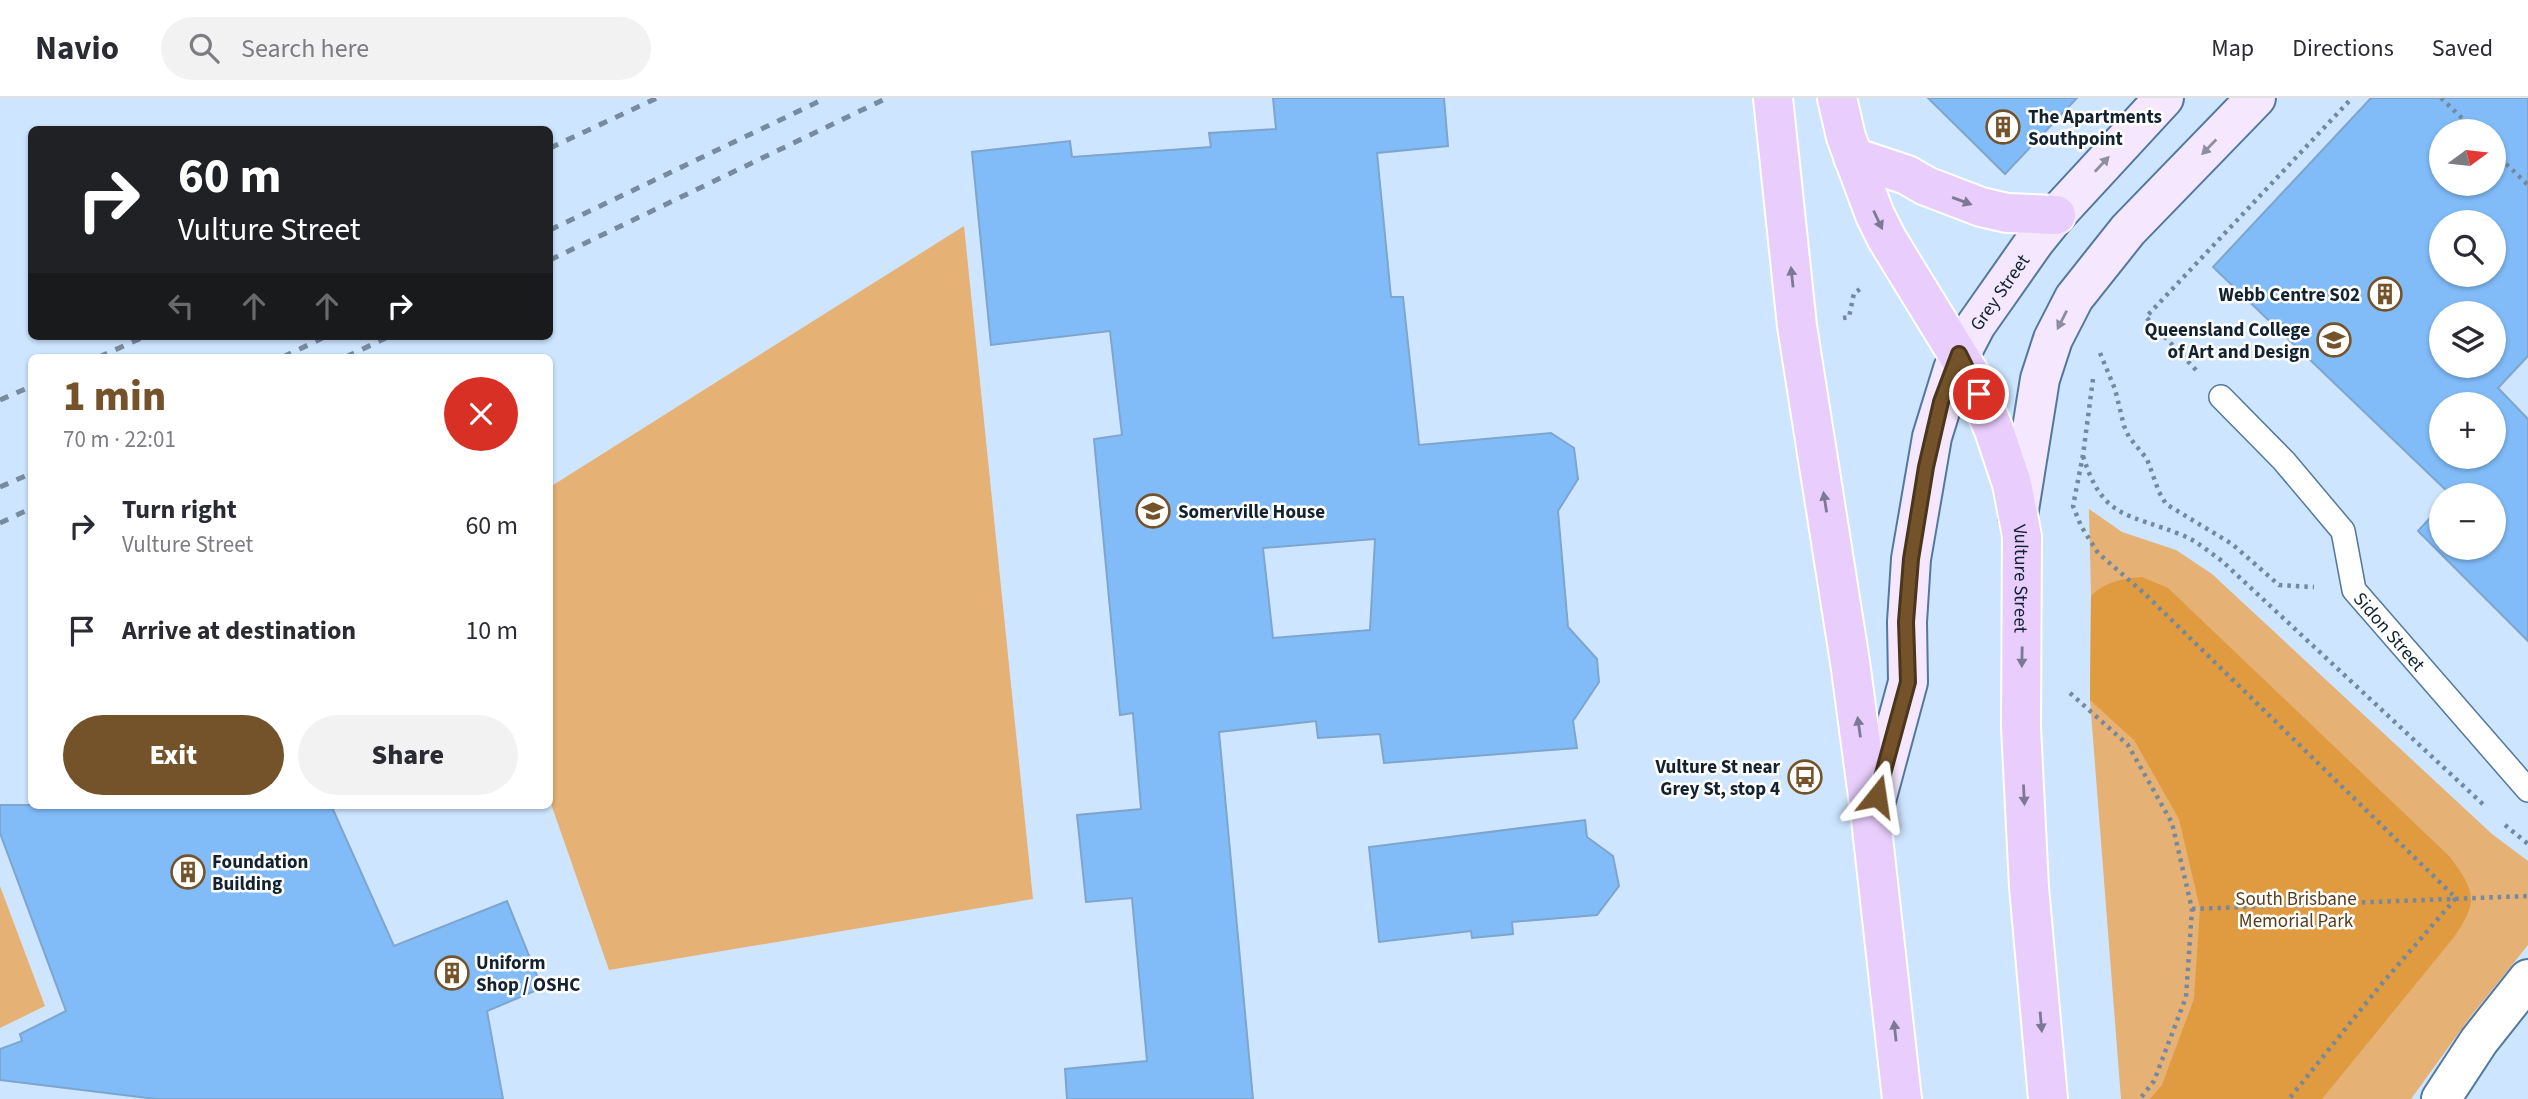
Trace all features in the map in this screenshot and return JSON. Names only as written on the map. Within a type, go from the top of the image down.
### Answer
[{"type":"main road","points":[[1773,98],[1797,326],[1850,662],[1871,819],[1902,1099]]},
{"type":"main road","name":"Vulture Street","points":[[1837,98],[1853,157],[1875,215],[1887,239],[1959,354],[1988,414],[2001,447],[2018,516],[2023,558],[2021,727],[2026,834],[2048,1099]]},
{"type":"main road","points":[[1853,157],[1907,175],[1926,186],[1981,207],[2007,213],[2056,215]]},
{"type":"street","name":"Grey Street","points":[[1871,819],[1908,682],[1906,622],[1911,559],[1926,467],[1941,402],[1959,354],[1996,294],[2056,215],[2164,98]]},
{"type":"street","points":[[2018,516],[2040,379],[2053,339],[2074,298],[2128,230],[2256,98]]},
{"type":"street","points":[[2441,1099],[2479,1041],[2528,979]]},
{"type":"lane","name":"Sidon Street","points":[[2221,397],[2284,461],[2343,531],[2354,590],[2528,790]]},
{"type":"path","points":[[2221,397],[2146,317],[2352,98]]},
{"type":"path","points":[[2441,98],[2463,119]]},
{"type":"path","points":[[2506,164],[2528,185]]},
{"type":"path","points":[[2096,360],[2097,348],[2115,388],[2124,426],[2129,437],[2147,459],[2166,504],[2232,544],[2279,585],[2354,590]]},
{"type":"path","points":[[2094,373],[2073,506],[2081,526],[2098,553],[2145,594],[2456,898]]},
{"type":"path","points":[[2083,455],[2090,479],[2102,499],[2129,517],[2182,535],[2222,561],[2492,813]]},
{"type":"path","points":[[2062,685],[2128,745],[2172,822],[2192,909],[2186,997],[2154,1081],[2140,1099]]},
{"type":"path","points":[[2502,822],[2528,844]]},
{"type":"path","points":[[2192,909],[2528,896]]},
{"type":"path","points":[[2289,1099],[2379,987],[2456,898]]},
{"type":"green space","points":[[964,226],[1033,899],[609,970],[553,809],[553,485]]},
{"type":"green space","name":"South Brisbane Memorial Park","points":[[2089,509],[2122,532],[2176,550],[2212,574],[2492,834],[2528,861],[2528,945],[2471,1016],[2411,1099],[2121,1099],[2090,700]]},
{"type":"green space","name":"South Brisbane Memorial Park","points":[[2142,577],[2168,588],[2450,857],[2469,888],[2470,905],[2454,937],[2322,1099],[2150,1099],[2162,1085],[2194,999],[2200,908],[2179,819],[2134,740],[2090,700],[2091,596],[2115,582]]},
{"type":"green space","points":[[0,886],[45,1006],[0,1028]]},
{"type":"building","points":[[1273,98],[1444,98],[1448,146],[1377,153],[1391,297],[1403,297],[1419,445],[1551,433],[1574,448],[1578,479],[1558,511],[1568,627],[1597,659],[1599,682],[1573,721],[1577,748],[1384,763],[1380,734],[1318,738],[1316,721],[1219,732],[1253,1099],[1067,1099],[1065,1069],[1147,1061],[1132,898],[1086,902],[1077,815],[1141,809],[1133,713],[1120,715],[1094,439],[1122,435],[1110,331],[991,345],[972,152],[1070,141],[1072,157],[1211,147],[1209,133],[1276,129]],"holes":[[[1375,539],[1370,630],[1273,638],[1263,548]]]},
{"type":"building","name":"The Apartments Southpoint","points":[[1928,98],[2077,98],[2005,174]]},
{"type":"building","name":"Queensland College of Art and Design","points":[[2371,98],[2528,98],[2528,356],[2498,388],[2502,392],[2429,392],[2429,469],[2506,469],[2506,396],[2528,419],[2528,641],[2447,560],[2506,560],[2506,483],[2438,483],[2213,267]]},
{"type":"building","name":"Queensland College of Art and Design","points":[[2429,519],[2429,542],[2418,531]]},
{"type":"building","name":"Foundation Building","points":[[0,805],[28,805],[28,809],[333,809],[394,946],[507,901],[542,988],[487,1011],[503,1099],[156,1099],[0,1080],[0,1049],[22,1041],[20,1034],[66,1011],[0,833]]},
{"type":"building","points":[[1585,820],[1587,837],[1613,856],[1619,886],[1597,915],[1512,922],[1513,934],[1472,938],[1471,931],[1379,942],[1369,847]]},
{"type":"railway","points":[[553,147],[657,98]]},
{"type":"railway","points":[[553,229],[826,98]]},
{"type":"railway","points":[[553,259],[887,98]]},
{"type":"railway","points":[[106,354],[137,340]]},
{"type":"railway","points":[[289,354],[319,340]]},
{"type":"railway","points":[[352,354],[382,340]]},
{"type":"railway","points":[[0,400],[28,388]]},
{"type":"railway","points":[[0,487],[28,475]]},
{"type":"railway","points":[[0,523],[28,510]]},
{"type":"place","name":"The Apartments Southpoint","points":[[2003,127]]},
{"type":"place","name":"Webb Centre S02","points":[[2385,294]]},
{"type":"place","name":"Queensland College of Art and Design","points":[[2334,340]]},
{"type":"place","name":"Somerville House","points":[[1153,511]]},
{"type":"place","name":"Vulture St near Grey St, stop 4","points":[[1805,777]]},
{"type":"place","name":"Foundation Building","points":[[188,872]]},
{"type":"place","name":"Uniform Shop / OSHC","points":[[452,973]]},
{"type":"route","points":[[1877,796],[1908,682],[1906,622],[1911,559],[1926,467],[1941,402],[1959,354],[1979,394]]}]
